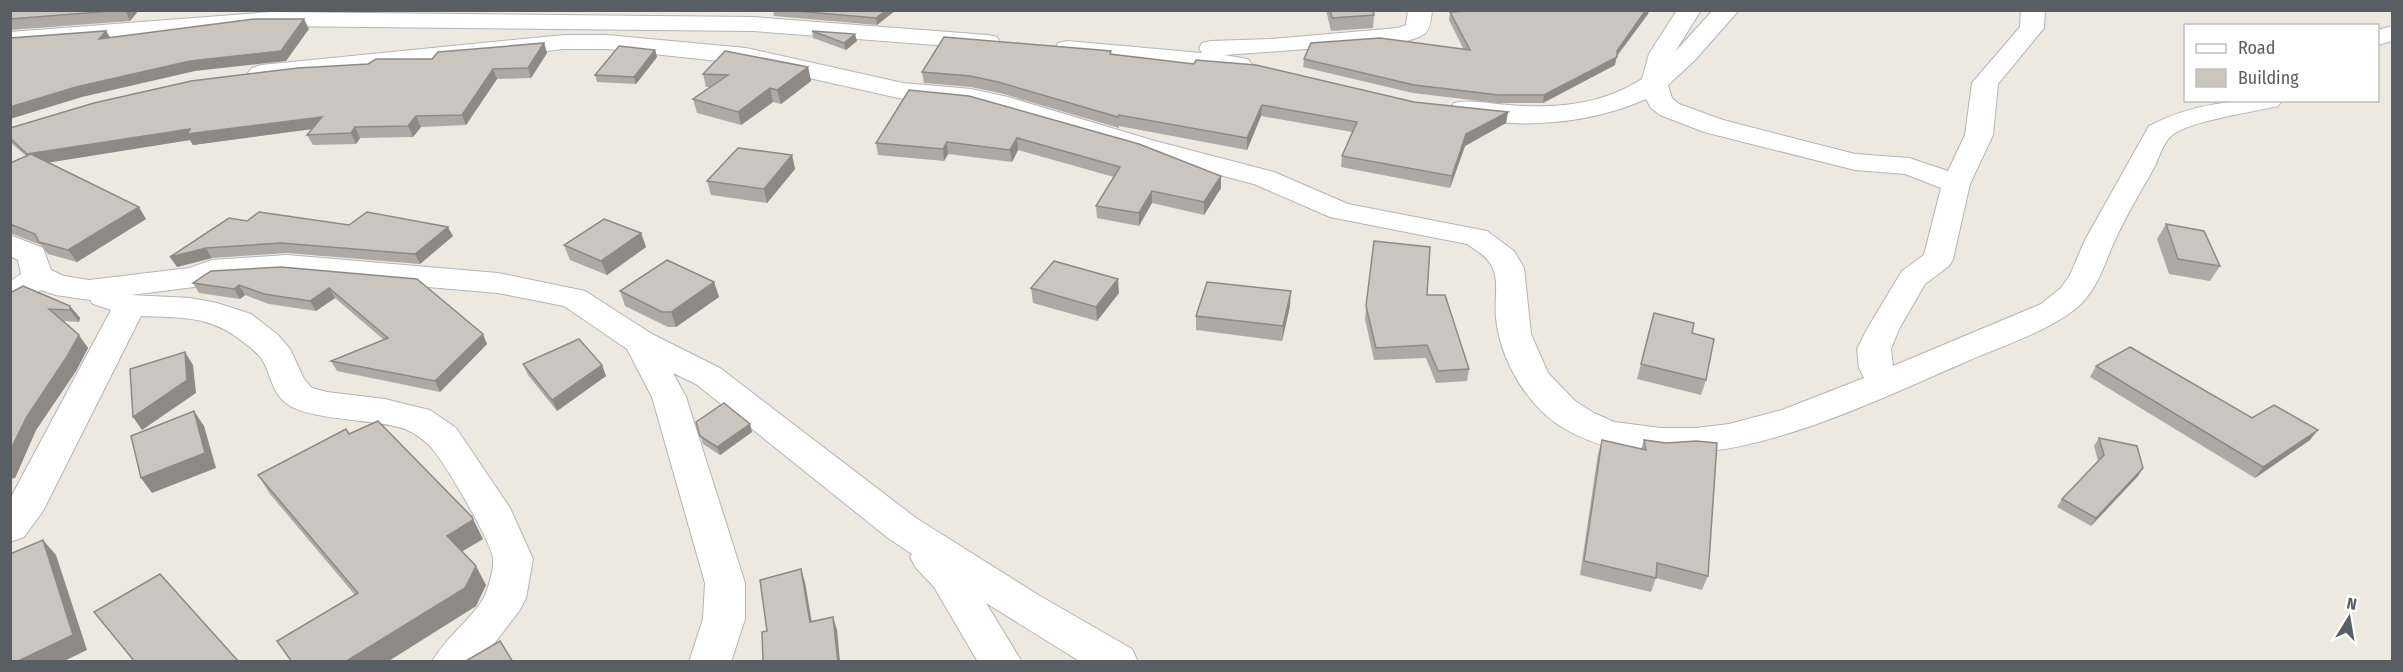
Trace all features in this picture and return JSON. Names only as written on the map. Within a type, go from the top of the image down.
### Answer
[{"type":"street","points":[[763,18],[800,10]]},
{"type":"street","points":[[1267,69],[1049,46],[1221,48],[1369,38],[1412,32],[1418,29],[1420,10]]},
{"type":"street","points":[[1689,10],[1671,35],[1655,70],[1654,83],[1660,104],[1677,115],[1855,162],[1909,166],[1956,184]]},
{"type":"street","points":[[1444,106],[1497,113],[1571,114],[1603,107],[1629,98],[1654,83],[1694,46],[1727,10]]},
{"type":"street","points":[[1883,383],[1876,368],[1874,349],[1913,278],[1938,259],[1956,184],[1979,135],[1985,83],[2031,28],[2033,10]]},
{"type":"street","points":[[10,39],[271,19],[763,18],[1015,44]]},
{"type":"street","points":[[231,77],[447,52],[564,42],[607,42],[746,56],[891,88],[971,97],[1019,108],[1145,147],[1241,171],[1285,186],[1312,201],[1340,211],[1476,237],[1505,257],[1511,273],[1515,333],[1546,395],[1573,418],[1602,433],[1643,440],[1691,442],[1737,435],[1803,417],[2052,311],[2072,295],[2085,276],[2100,240],[2159,132],[2178,122],[2201,115],[2260,102]]},
{"type":"street","points":[[10,244],[32,255],[38,275],[56,285],[89,290],[130,305],[190,308],[217,313],[239,321],[266,343],[278,357],[289,384],[300,396],[325,404],[386,411],[417,419],[443,437],[496,518],[513,559],[506,598],[478,636],[453,662]]},
{"type":"street","points":[[89,290],[194,277],[212,270],[287,265],[498,283],[574,298],[640,342],[708,376],[902,528],[1026,608],[1117,662]]},
{"type":"street","points":[[10,296],[38,275]]},
{"type":"street","points":[[10,527],[30,501],[130,305]]},
{"type":"street","points":[[640,342],[669,397],[725,583],[724,619],[710,662]]},
{"type":"street","points":[[902,528],[948,576],[1000,662]]},
{"type":"building","points":[[10,10],[125,10],[10,19]]},
{"type":"building","points":[[784,10],[886,10],[876,18]]},
{"type":"building","points":[[1330,10],[1373,10],[1374,15],[1332,18]]},
{"type":"building","points":[[1466,10],[1646,10],[1617,51],[1617,57],[1544,95],[1499,95],[1414,85],[1304,59],[1311,43],[1380,38],[1470,50],[1450,12]]},
{"type":"building","points":[[254,19],[304,19],[281,51],[190,61],[76,87],[10,107],[10,38],[106,31],[99,39]]},
{"type":"building","points":[[812,31],[855,34],[844,43]]},
{"type":"building","points":[[944,37],[1111,51],[1110,54],[1194,64],[1196,60],[1256,65],[1414,102],[1508,112],[1466,134],[1452,176],[1342,156],[1357,122],[1262,105],[1247,138],[1119,115],[1118,117],[970,76],[922,72]]},
{"type":"building","points":[[544,43],[528,68],[493,69],[462,115],[416,116],[408,126],[355,127],[351,133],[307,135],[322,117],[187,134],[190,129],[27,154],[10,138],[10,128],[94,103],[191,81],[298,68],[368,64],[376,59],[432,59],[438,52]]},
{"type":"building","points":[[619,46],[655,50],[634,77],[595,75]]},
{"type":"building","points":[[725,51],[808,67],[777,90],[770,88],[738,112],[693,99],[728,75],[703,74]]},
{"type":"building","points":[[909,90],[969,96],[1139,144],[1221,176],[1204,202],[1152,191],[1139,213],[1096,206],[1120,167],[1017,138],[1010,150],[947,142],[943,149],[876,143]]},
{"type":"building","points":[[738,148],[792,155],[764,189],[707,181]]},
{"type":"building","points":[[31,154],[139,207],[68,250],[39,242],[35,234],[10,224],[10,163]]},
{"type":"building","points":[[259,212],[349,225],[367,212],[448,227],[415,254],[281,243],[206,248],[170,257],[229,218],[247,221]]},
{"type":"building","points":[[604,219],[641,233],[601,261],[564,245]]},
{"type":"building","points":[[2166,224],[2204,231],[2220,266],[2178,259]]},
{"type":"building","points":[[1374,241],[1430,247],[1427,295],[1445,295],[1469,369],[1438,371],[1427,345],[1376,348],[1366,306]]},
{"type":"building","points":[[667,260],[714,282],[671,312],[662,312],[620,291]]},
{"type":"building","points":[[1054,261],[1118,279],[1096,307],[1031,288]]},
{"type":"building","points":[[281,267],[417,279],[483,334],[435,381],[331,361],[388,338],[329,288],[310,301],[264,294],[239,285],[234,289],[193,283],[211,271]]},
{"type":"building","points":[[1207,282],[1291,291],[1283,326],[1196,316]]},
{"type":"building","points":[[23,286],[70,306],[70,310],[49,309],[79,335],[26,418],[10,451],[10,293]]},
{"type":"building","points":[[1654,313],[1694,323],[1692,333],[1714,339],[1706,380],[1641,364]]},
{"type":"building","points":[[579,339],[602,365],[552,400],[523,364]]},
{"type":"building","points":[[2130,347],[2252,418],[2274,405],[2318,430],[2263,467],[2096,366]]},
{"type":"building","points":[[185,352],[187,380],[133,417],[130,369]]},
{"type":"building","points":[[724,403],[750,424],[717,447],[700,436],[696,422]]},
{"type":"building","points":[[194,411],[205,453],[141,478],[131,436]]},
{"type":"building","points":[[378,421],[472,517],[473,520],[447,536],[476,566],[465,588],[345,662],[292,662],[277,641],[358,593],[258,475],[346,429],[349,434]]},
{"type":"building","points":[[2099,438],[2137,446],[2143,468],[2096,518],[2062,499],[2104,455]]},
{"type":"building","points":[[1602,440],[1646,450],[1644,440],[1666,443],[1696,441],[1717,443],[1708,576],[1657,563],[1656,578],[1584,561]]},
{"type":"building","points":[[43,540],[73,635],[16,662],[10,662],[10,554]]},
{"type":"building","points":[[801,569],[810,622],[833,617],[838,662],[763,662],[762,632],[767,631],[760,580]]},
{"type":"building","points":[[160,574],[239,662],[135,662],[94,612]]},
{"type":"building","points":[[500,641],[513,662],[464,662]]}]
